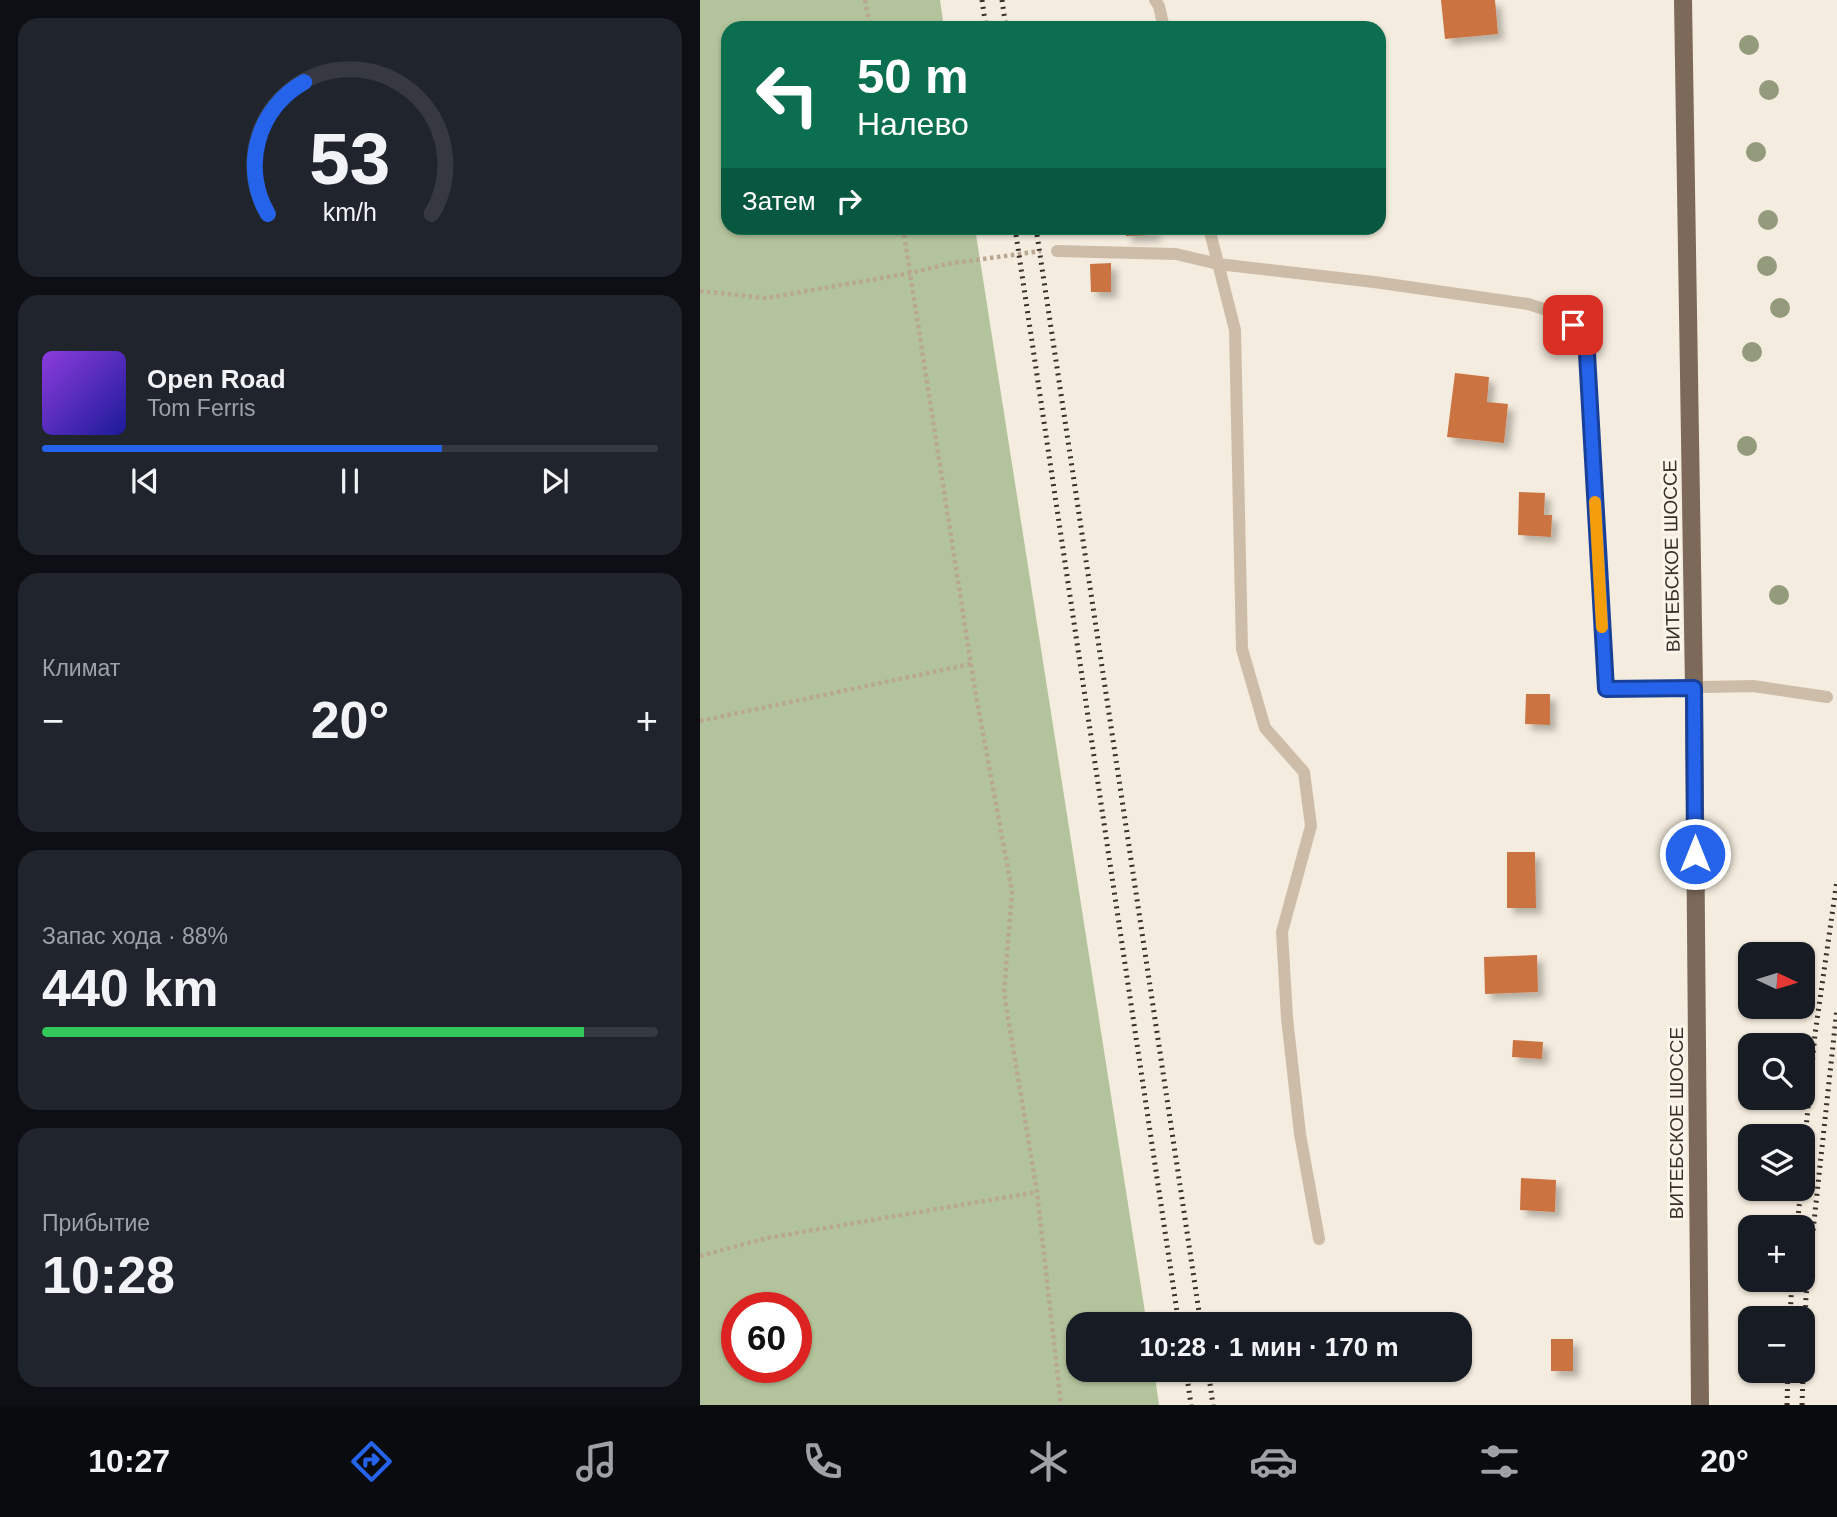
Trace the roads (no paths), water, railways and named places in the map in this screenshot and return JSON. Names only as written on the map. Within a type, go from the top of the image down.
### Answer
[{"type":"main road","name":"ВИТЕБСКОЕ ШОССЕ","points":[[1683,0],[1694,688],[1700,1405]]},
{"type":"lane","points":[[1155,0],[1162,21]]},
{"type":"lane","points":[[1211,235],[1235,330],[1242,649],[1265,728],[1304,772],[1311,826],[1282,932],[1287,1018],[1300,1134],[1319,1238]]},
{"type":"lane","points":[[1057,251],[1176,254],[1217,264],[1374,282],[1528,304],[1560,314],[1586,336],[1606,689],[1753,686],[1827,697]]},
{"type":"railway","points":[[982,0],[985,21]]},
{"type":"railway","points":[[1002,0],[1005,21]]},
{"type":"railway","points":[[1016,235],[1177,1312]]},
{"type":"railway","points":[[1037,235],[1199,1312]]},
{"type":"railway","points":[[1806,1124],[1815,1034],[1837,880]]},
{"type":"railway","points":[[1802,1405],[1806,1296],[1837,1008]]},
{"type":"railway","points":[[1798,1215],[1800,1201]]},
{"type":"railway","points":[[1791,1292],[1791,1306]]},
{"type":"railway","points":[[1188,1382],[1191,1405]]},
{"type":"railway","points":[[1210,1382],[1213,1405]]},
{"type":"railway","points":[[1787,1405],[1788,1383]]}]
